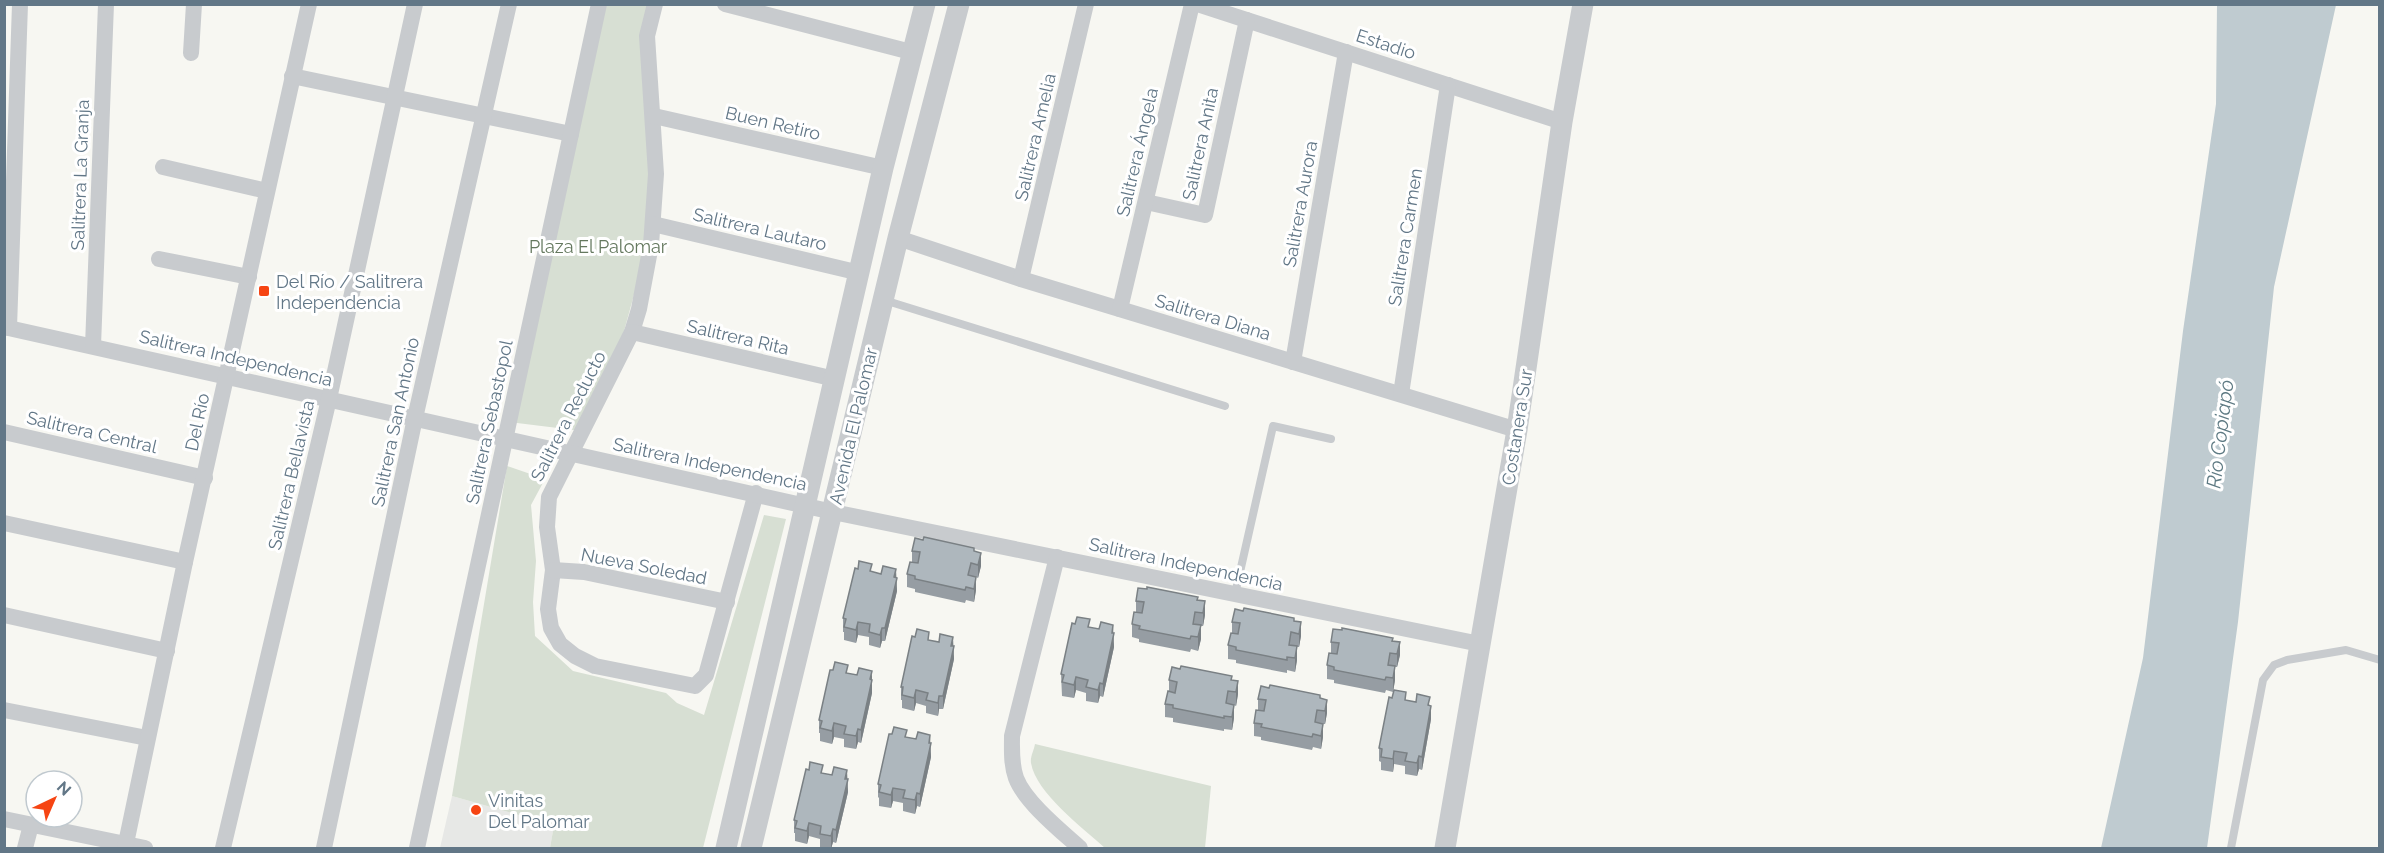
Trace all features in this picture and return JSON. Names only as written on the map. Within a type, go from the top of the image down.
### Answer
[{"type":"street","points":[[7,327],[20,4]]},
{"type":"street","name":"Salitrera La Granja","points":[[93,346],[106,4]]},
{"type":"street","points":[[191,53],[194,4]]},
{"type":"street","name":"Del Río","points":[[125,847],[185,562],[206,478],[309,4]]},
{"type":"street","name":"Salitrera Bellavista","points":[[223,849],[329,399],[415,4]]},
{"type":"street","name":"Salitrera San Antonio","points":[[324,849],[415,418],[509,4]]},
{"type":"street","name":"Salitrera Sebastopol","points":[[417,849],[599,4]]},
{"type":"street","name":"Salitrera Reducto","points":[[655,4],[647,36],[656,174],[653,224],[641,299],[632,332],[549,497],[547,527],[553,570],[548,609],[551,628],[560,644],[575,656],[596,666],[695,686],[705,675],[756,493]]},
{"type":"street","points":[[725,4],[911,52]]},
{"type":"street","name":"Avenida El Palomar","points":[[726,849],[883,168],[925,4]]},
{"type":"street","name":"Avenida El Palomar","points":[[752,849],[898,238],[958,4]]},
{"type":"street","name":"Salitrera Amelia","points":[[1021,279],[1086,4]]},
{"type":"street","name":"Salitrera Ángela","points":[[1120,309],[1192,4]]},
{"type":"street","name":"Estadio","points":[[1197,4],[1562,122]]},
{"type":"street","name":"Costanera Sur","points":[[1445,849],[1517,430],[1562,122],[1583,4]]},
{"type":"street","name":"Salitrera Anita","points":[[1146,202],[1205,216],[1247,20]]},
{"type":"street","name":"Salitrera Aurora","points":[[1293,362],[1346,52]]},
{"type":"street","points":[[292,76],[571,134]]},
{"type":"street","name":"Salitrera Carmen","points":[[1401,394],[1448,85]]},
{"type":"street","name":"Buen Retiro","points":[[654,116],[883,168]]},
{"type":"street","points":[[164,167],[267,191]]},
{"type":"street","name":"Salitrera Lautaro","points":[[653,224],[860,273]]},
{"type":"street","name":"Salitrera Diana","points":[[898,238],[1021,279],[1517,430]]},
{"type":"street","points":[[159,259],[249,277]]},
{"type":"street","name":"Salitrera Independencia","points":[[7,327],[833,512],[1480,644]]},
{"type":"street","name":"Salitrera Rita","points":[[632,332],[835,379]]},
{"type":"street","name":"Salitrera Central","points":[[4,432],[206,478]]},
{"type":"street","points":[[4,523],[185,562]]},
{"type":"street","points":[[1057,557],[1012,735],[1012,761],[1016,780],[1039,811],[1080,849]]},
{"type":"street","name":"Nueva Soledad","points":[[553,570],[584,572],[727,602]]},
{"type":"street","points":[[4,615],[167,651]]},
{"type":"street","points":[[4,710],[147,738]]},
{"type":"street","points":[[4,819],[24,823]]},
{"type":"street","points":[[25,849],[30,829]]},
{"type":"street","points":[[48,829],[125,847],[145,849]]},
{"type":"lane","points":[[884,300],[1225,406]]},
{"type":"lane","points":[[1235,594],[1273,426],[1331,439]]},
{"type":"lane","points":[[2231,849],[2263,680],[2274,664],[2346,650],[2379,660]]},
{"type":"shaded area","name":"Vinitas Del Palomar","points":[[452,796],[554,825],[550,848],[440,848]]},
{"type":"green space","name":"Plaza El Palomar","points":[[604,5],[648,5],[651,183],[646,251],[618,353],[582,431],[509,422]]},
{"type":"green space","points":[[507,466],[545,479],[531,505],[536,561],[533,602],[535,636],[573,671],[666,693],[677,703],[704,715],[764,515],[786,519],[703,848],[550,848],[554,825],[452,796]]},
{"type":"green space","points":[[1035,744],[1211,786],[1205,848],[1105,848],[1062,809],[1042,786],[1031,763]]},
{"type":"water","name":"Río Copiapó","points":[[2217,5],[2336,5],[2274,287],[2238,622],[2207,848],[2101,848],[2143,658],[2183,331],[2216,104]]},
{"type":"building","points":[[924,537],[974,548],[974,551],[981,553],[978,565],[971,563],[968,575],[976,577],[974,589],[966,587],[965,590],[915,579],[915,576],[907,574],[910,562],[918,563],[920,552],[912,551],[915,538],[923,540]]},
{"type":"building","points":[[859,561],[872,564],[870,571],[881,574],[883,566],[896,569],[894,577],[897,578],[885,628],[882,628],[880,635],[869,632],[870,624],[858,622],[856,630],[844,627],[846,619],[843,618],[855,568],[858,569]]},
{"type":"building","points":[[1147,587],[1198,597],[1197,600],[1205,601],[1203,613],[1195,612],[1193,624],[1201,625],[1198,637],[1191,636],[1190,639],[1139,629],[1140,626],[1132,624],[1134,612],[1142,613],[1144,602],[1136,601],[1138,588],[1147,589]]},
{"type":"building","points":[[1244,608],[1294,618],[1294,621],[1301,622],[1299,634],[1291,632],[1289,645],[1297,646],[1295,658],[1287,657],[1287,660],[1236,650],[1236,647],[1228,645],[1231,633],[1238,634],[1240,623],[1232,622],[1235,609],[1243,611]]},
{"type":"building","points":[[1077,617],[1090,619],[1088,627],[1099,629],[1101,622],[1113,625],[1112,633],[1114,633],[1103,684],[1100,683],[1098,690],[1086,687],[1088,680],[1076,677],[1074,685],[1062,682],[1064,675],[1061,674],[1072,623],[1075,624]]},
{"type":"building","points":[[1342,628],[1393,638],[1392,641],[1400,642],[1397,654],[1390,653],[1388,665],[1395,666],[1393,678],[1386,677],[1385,680],[1334,670],[1334,667],[1327,665],[1329,653],[1337,654],[1339,643],[1331,642],[1333,629],[1342,630]]},
{"type":"building","points":[[917,629],[929,632],[928,640],[939,642],[940,634],[953,637],[951,646],[954,646],[943,696],[939,696],[938,703],[926,700],[928,693],[916,690],[914,698],[902,695],[903,687],[901,687],[912,636],[915,637]]},
{"type":"building","points":[[835,662],[848,665],[846,673],[857,675],[859,668],[872,671],[861,730],[858,729],[856,736],[844,734],[846,726],[834,723],[832,731],[820,728],[822,721],[819,720],[830,670],[833,670]]},
{"type":"building","points":[[1181,666],[1232,676],[1231,680],[1238,681],[1236,692],[1228,691],[1226,703],[1234,705],[1232,717],[1224,716],[1224,718],[1173,708],[1173,705],[1165,704],[1168,691],[1175,693],[1177,682],[1169,680],[1172,667],[1180,669]]},
{"type":"building","points":[[1270,685],[1320,695],[1320,698],[1327,700],[1325,711],[1317,710],[1315,722],[1323,724],[1321,736],[1313,734],[1312,737],[1261,727],[1262,724],[1254,723],[1256,710],[1264,711],[1266,700],[1258,699],[1261,686],[1269,688]]},
{"type":"building","points":[[1394,690],[1406,692],[1405,700],[1416,702],[1417,694],[1430,697],[1428,705],[1431,706],[1422,757],[1419,756],[1417,763],[1405,761],[1407,753],[1394,751],[1393,759],[1381,757],[1382,749],[1379,748],[1389,697],[1392,698]]},
{"type":"building","points":[[894,727],[907,730],[905,737],[916,739],[918,732],[930,735],[929,743],[931,743],[920,794],[917,793],[915,800],[903,798],[905,790],[893,788],[891,795],[879,792],[881,785],[878,784],[889,734],[892,734]]},
{"type":"building","points":[[810,762],[823,765],[821,773],[832,775],[834,767],[847,770],[845,779],[848,779],[836,830],[833,829],[831,836],[820,834],[821,826],[809,823],[807,831],[795,828],[797,821],[794,820],[806,769],[809,770]]},
{"type":"place","name":"Del Río / Salitrera Independencia","points":[[264,291]]},
{"type":"place","name":"Vinitas Del Palomar","points":[[476,810]]}]
